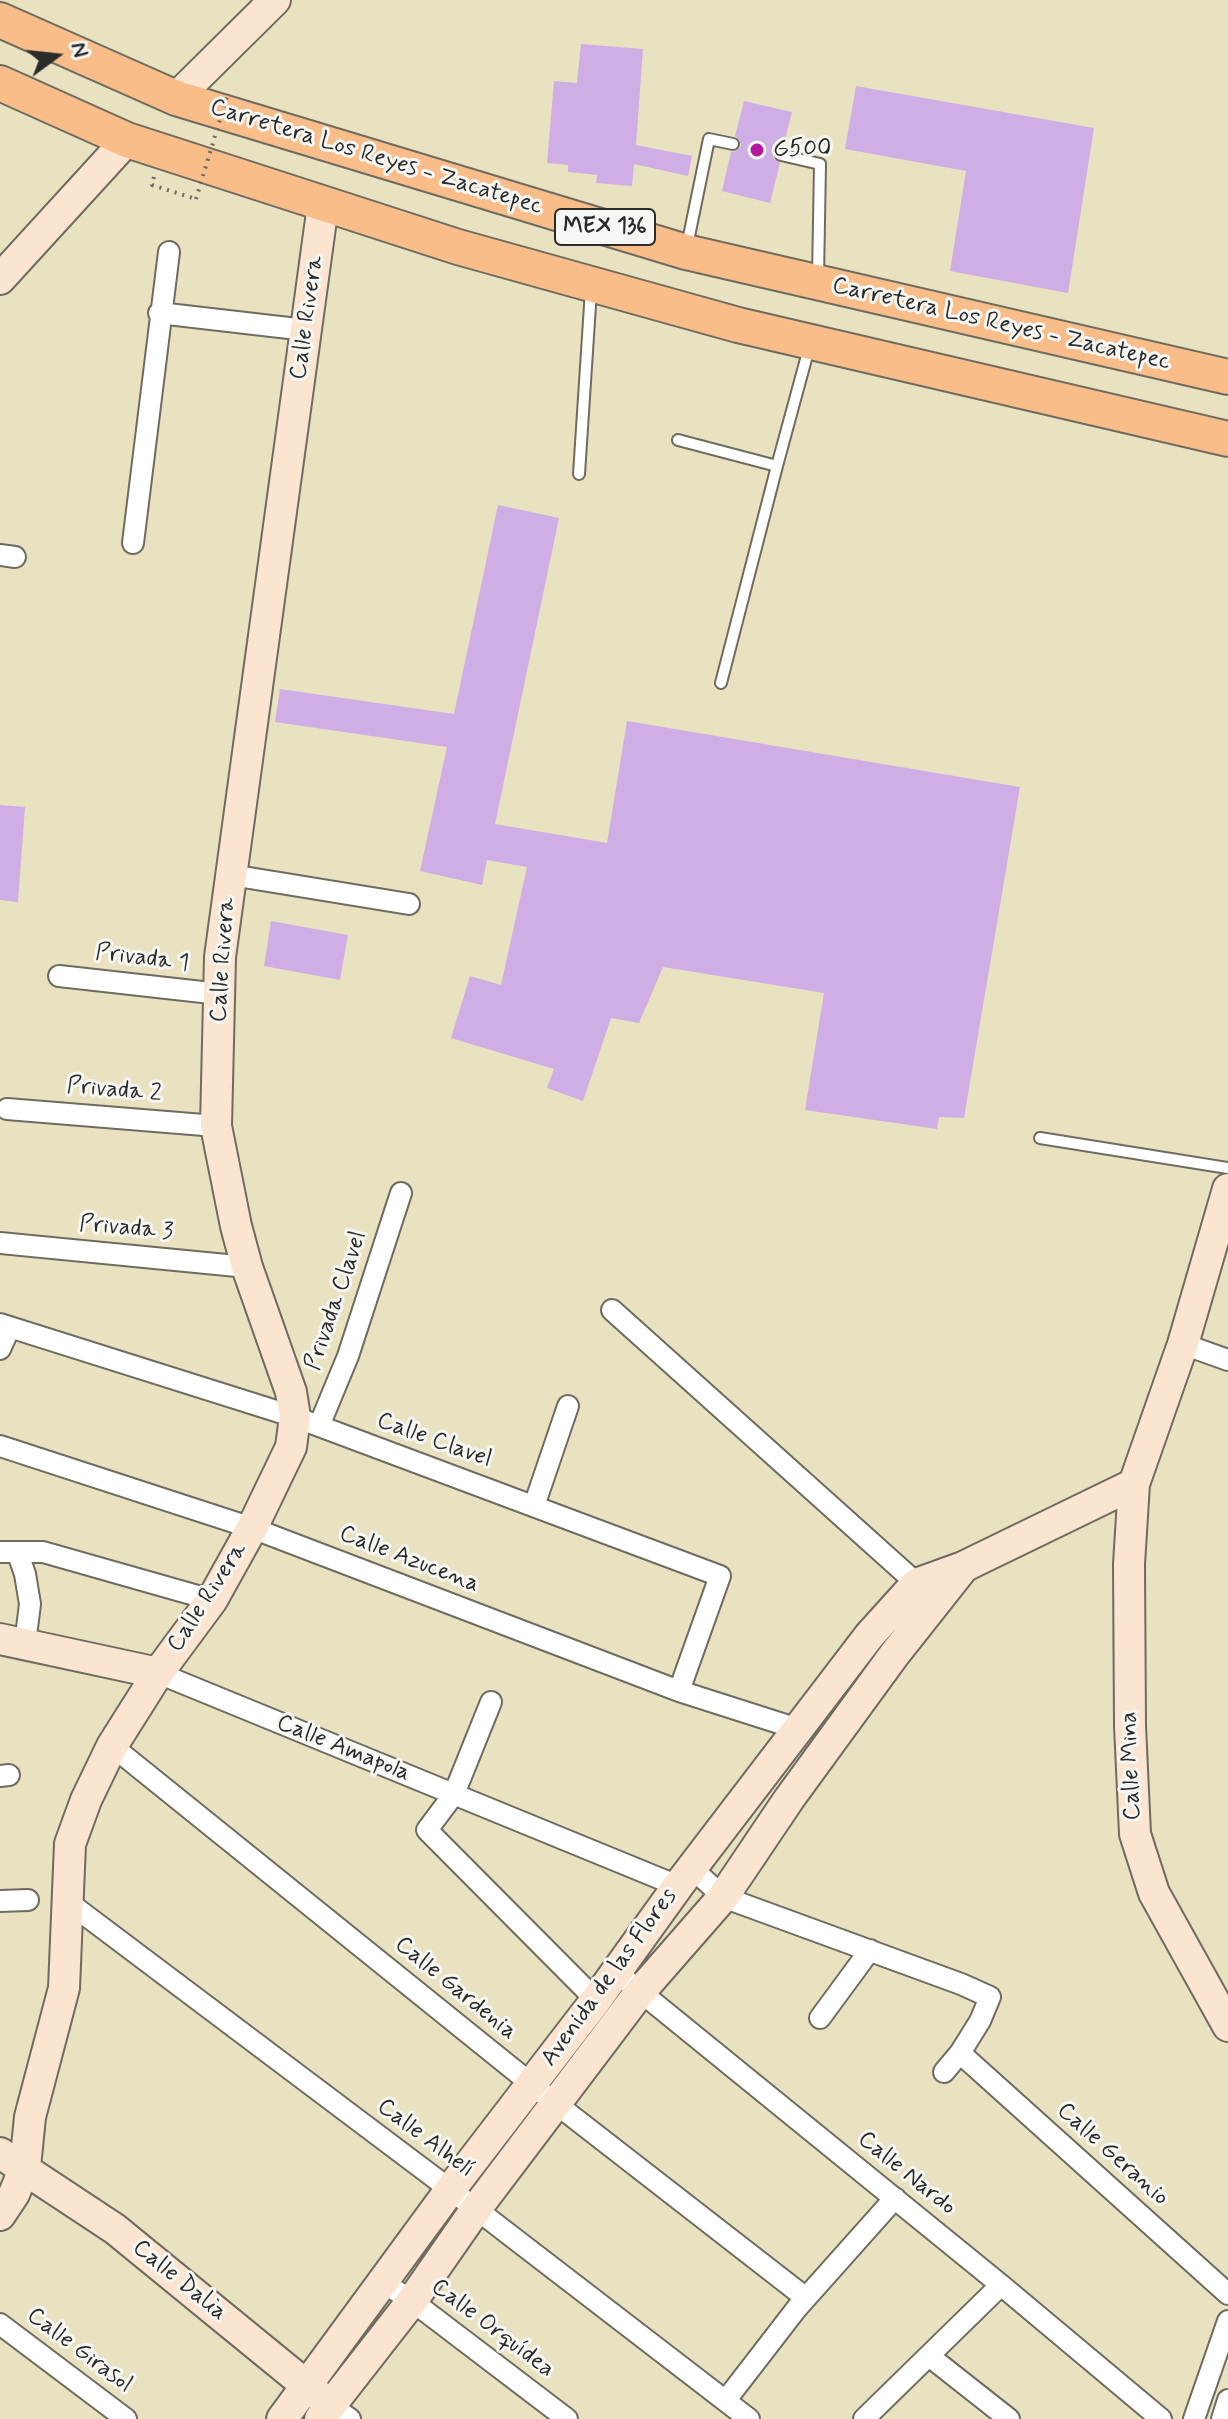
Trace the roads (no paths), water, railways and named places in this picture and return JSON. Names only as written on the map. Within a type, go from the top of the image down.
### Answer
[{"type":"main road","points":[[176,98],[275,0]]},
{"type":"main road","name":"Carretera Los Reyes - Zacatepec","points":[[0,20],[176,98],[686,252],[1228,377]]},
{"type":"main road","name":"MEX 136","points":[[0,83],[127,140],[323,205],[591,284],[738,325],[1228,439]]},
{"type":"main road","points":[[0,279],[127,140]]},
{"type":"main road","name":"Calle Rivera","points":[[0,2215],[14,2194],[8,2157],[30,2117],[64,1988],[70,1844],[86,1800],[112,1746],[158,1673],[212,1600],[307,1421],[291,1392],[247,1267],[216,1126],[220,957],[323,205]]},
{"type":"main road","points":[[1134,1484],[1183,1344],[1228,1189]]},
{"type":"main road","name":"Avenida de las Flores","points":[[327,2407],[384,2283],[450,2190],[869,1636],[963,1567],[1134,1484]]},
{"type":"main road","name":"Calle Mina","points":[[1134,1484],[1129,1564],[1129,1682],[1135,1834],[1154,1893],[1228,2026]]},
{"type":"main road","name":"Avenida de las Flores","points":[[282,2419],[327,2407],[412,2301],[476,2209],[640,1992],[723,1897],[926,1592]]},
{"type":"main road","name":"Calle Amapola","points":[[13,1642],[158,1673]]},
{"type":"main road","name":"Calle Dalia","points":[[8,2157],[115,2229],[327,2407]]},
{"type":"street","points":[[133,543],[159,313],[169,252]]},
{"type":"street","points":[[159,313],[306,330]]},
{"type":"street","points":[[231,875],[409,904]]},
{"type":"street","name":"Privada 1","points":[[59,976],[220,994]]},
{"type":"street","name":"Privada 2","points":[[7,1109],[216,1126]]},
{"type":"street","name":"Privada Clavel","points":[[307,1421],[348,1356],[401,1193]]},
{"type":"street","name":"Privada 3","points":[[0,1243],[247,1267]]},
{"type":"street","points":[[612,1310],[926,1592]]},
{"type":"street","name":"Calle Clavel","points":[[0,1349],[5,1325],[307,1421],[720,1576],[679,1691]]},
{"type":"street","points":[[1183,1344],[1228,1360]]},
{"type":"street","points":[[534,1506],[568,1406]]},
{"type":"street","name":"Calle Azucena","points":[[0,1446],[252,1528],[679,1691],[798,1729]]},
{"type":"street","points":[[9,1553],[43,1552],[212,1600]]},
{"type":"street","points":[[9,1553],[25,1574],[30,1604],[13,1642]]},
{"type":"street","name":"Calle Amapola","points":[[158,1673],[454,1794],[685,1877]]},
{"type":"street","points":[[491,1702],[454,1794],[427,1830],[596,2000]]},
{"type":"street","name":"Calle Gardenia","points":[[112,1746],[531,2084],[806,2298]]},
{"type":"street","points":[[762,1775],[789,1799]]},
{"type":"street","points":[[685,1877],[723,1897],[990,1997],[980,2021],[944,2072]]},
{"type":"street","points":[[0,1901],[28,1900]]},
{"type":"street","name":"Calle Alhelí","points":[[68,1902],[749,2419]]},
{"type":"street","points":[[820,2018],[870,1950]]},
{"type":"street","name":"Calle Nardo","points":[[616,1972],[1161,2419]]},
{"type":"street","name":"Calle Geranio","points":[[960,2053],[1228,2294]]},
{"type":"street","points":[[726,2400],[806,2298],[895,2198]]},
{"type":"street","name":"Calle Orquídea","points":[[384,2283],[567,2419]]},
{"type":"street","points":[[864,2419],[1001,2285]]},
{"type":"street","points":[[1194,2419],[1228,2321]]},
{"type":"street","name":"Calle Girasol","points":[[0,2324],[126,2419]]},
{"type":"street","points":[[929,2356],[1009,2419]]},
{"type":"street","points":[[1222,2419],[1228,2400]]},
{"type":"lane","points":[[686,252],[709,139],[733,144]]},
{"type":"lane","points":[[781,155],[820,164],[818,283]]},
{"type":"lane","points":[[579,474],[591,284]]},
{"type":"lane","points":[[721,683],[811,342]]},
{"type":"lane","points":[[678,440],[777,466]]},
{"type":"lane","points":[[1040,1138],[1228,1168]]},
{"type":"place","name":"G500","points":[[757,150]]}]
